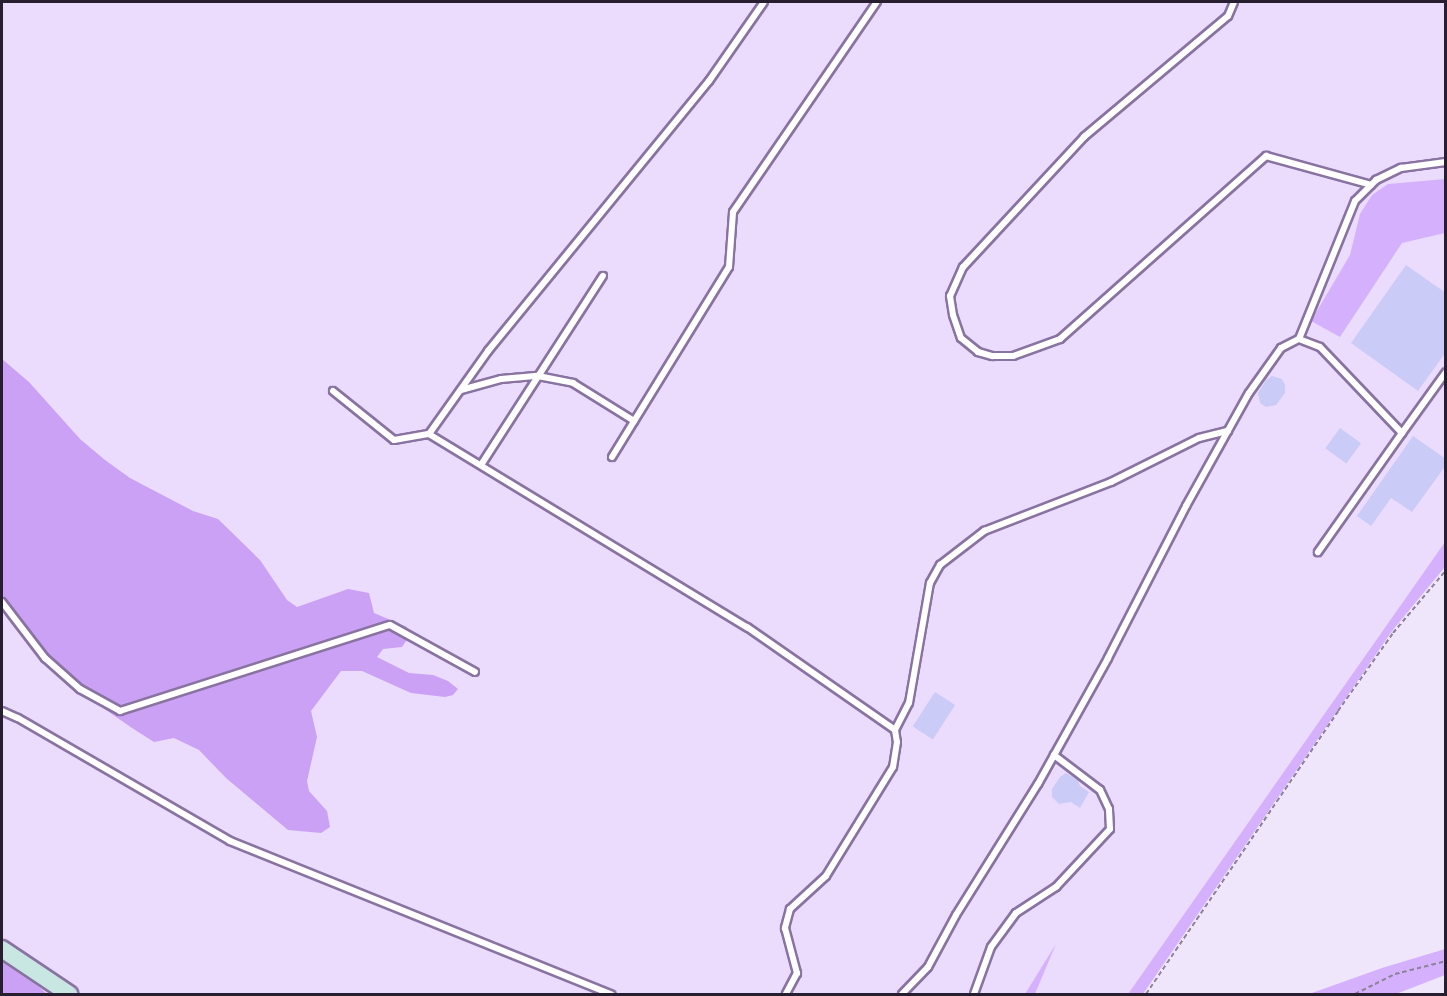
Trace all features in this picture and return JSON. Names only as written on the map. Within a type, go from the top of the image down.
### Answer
[{"type":"main road","points":[[2,949],[69,994]]},
{"type":"lane","points":[[429,434],[488,351],[709,81],[764,2]]},
{"type":"lane","points":[[612,457],[729,267],[733,212],[877,2]]},
{"type":"lane","points":[[1234,2],[1228,16],[1084,137],[963,267],[950,296],[952,315],[961,338],[978,352],[992,356],[1012,356],[1060,339],[1266,156],[1371,185]]},
{"type":"lane","points":[[902,994],[928,967],[956,915],[1054,755],[1228,431],[1272,358],[1281,348],[1299,339],[1355,201],[1376,180],[1401,168],[1446,162]]},
{"type":"lane","points":[[481,465],[603,276]]},
{"type":"lane","points":[[1299,339],[1320,347],[1402,433]]},
{"type":"lane","points":[[1318,552],[1446,372]]},
{"type":"lane","points":[[460,390],[501,379],[538,376],[573,383],[634,421]]},
{"type":"lane","points":[[333,391],[394,440],[429,434],[481,465],[747,627],[895,730]]},
{"type":"lane","points":[[786,994],[797,973],[785,928],[790,909],[826,876],[893,767],[897,741],[895,730],[909,703],[930,583],[940,566],[984,531],[1111,482],[1199,438],[1228,431]]},
{"type":"lane","points":[[2,602],[45,658],[80,689],[120,711],[390,625],[475,672]]},
{"type":"lane","points":[[2,711],[18,718],[230,841],[611,994]]},
{"type":"lane","points":[[974,994],[991,947],[1016,913],[1056,887],[1110,829],[1109,809],[1100,790],[1054,755]]},
{"type":"path","points":[[1146,994],[1393,633],[1446,570]]},
{"type":"path","points":[[1355,994],[1395,974],[1446,961]]},
{"type":"shaded area","points":[[2,2],[1445,2],[1445,542],[1128,994],[1035,994],[1054,949],[1026,994],[2,994]]},
{"type":"shaded area","points":[[1445,179],[1445,233],[1402,243],[1340,337],[1311,321],[1350,255],[1360,214],[1372,195],[1388,184]]},
{"type":"shaded area","points":[[2,359],[29,382],[80,439],[105,460],[130,478],[193,511],[218,519],[260,560],[287,600],[297,607],[348,589],[369,593],[374,613],[407,627],[408,638],[402,647],[383,649],[377,657],[409,673],[433,675],[448,681],[458,689],[453,695],[445,697],[411,693],[362,671],[341,671],[311,711],[317,737],[307,781],[309,791],[327,811],[330,827],[321,833],[288,830],[226,778],[199,750],[174,738],[154,742],[132,728],[67,683],[44,662],[2,606]]},
{"type":"shaded area","points":[[1445,542],[1445,567],[1392,631],[1143,994],[1128,994]]},
{"type":"shaded area","points":[[1056,944],[1035,994],[1025,994]]},
{"type":"shaded area","points":[[1445,949],[1445,975],[1396,994],[1309,994],[1382,968]]},
{"type":"shaded area","points":[[2,962],[39,987],[47,994],[2,994]]},
{"type":"building","points":[[1406,265],[1446,293],[1446,352],[1418,391],[1351,343]]},
{"type":"building","points":[[1272,376],[1282,379],[1285,393],[1276,405],[1266,407],[1260,403],[1258,393],[1266,380]]},
{"type":"building","points":[[1340,428],[1361,443],[1346,464],[1325,448]]},
{"type":"building","points":[[1413,436],[1446,459],[1446,465],[1412,512],[1391,498],[1371,526],[1357,516]]},
{"type":"building","points":[[935,692],[955,705],[933,739],[913,726]]},
{"type":"building","points":[[1066,773],[1078,780],[1080,786],[1089,792],[1080,808],[1071,802],[1059,804],[1052,797],[1052,789],[1060,777]]}]
